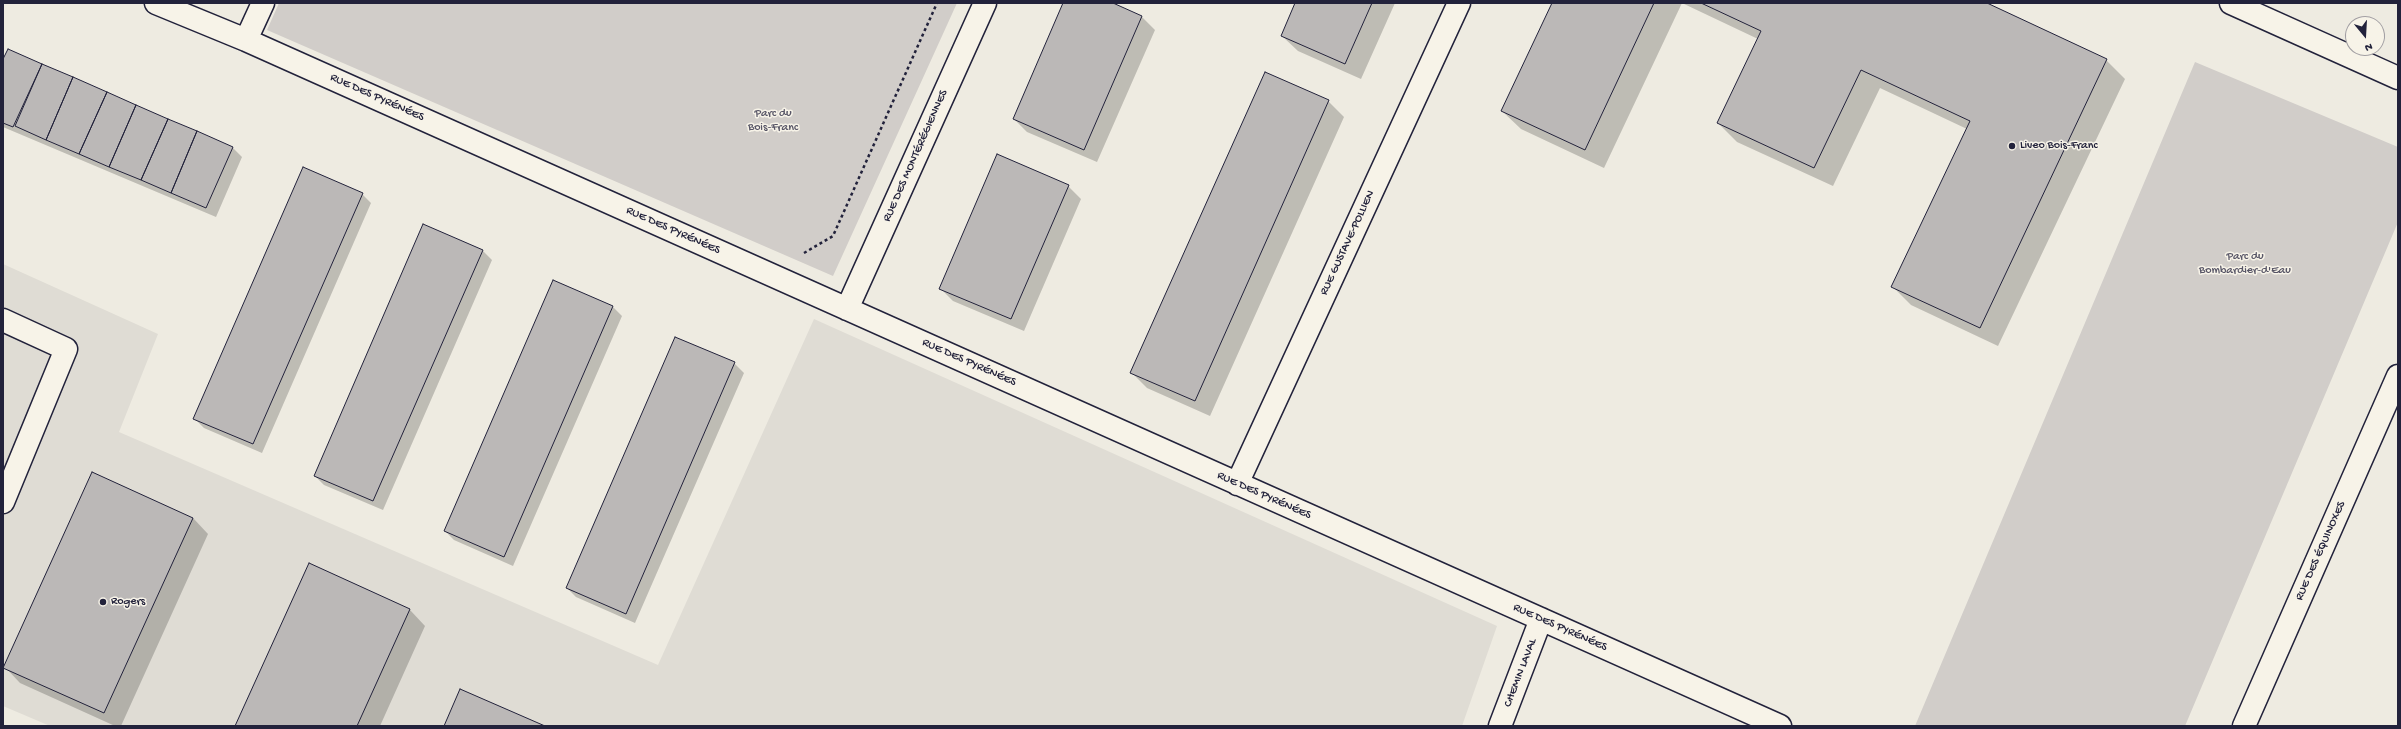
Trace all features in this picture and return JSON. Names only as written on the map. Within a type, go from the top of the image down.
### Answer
[{"type":"street","name":"RUE DES PYRÉNÉES","points":[[156,3],[246,40],[1780,726]]},
{"type":"street","points":[[246,40],[263,3]]},
{"type":"street","name":"RUE DES MONTÉRÉGIENNES","points":[[848,309],[985,3]]},
{"type":"street","name":"RUE GUSTAVE-POLLIEN","points":[[1237,484],[1459,3]]},
{"type":"street","points":[[2231,3],[2398,78]]},
{"type":"street","points":[[3,320],[66,349],[3,502]]},
{"type":"street","name":"RUE DES ÉQUINOXES","points":[[2244,726],[2398,376]]},
{"type":"street","name":"CHEMIN LAVAL","points":[[1500,726],[1541,619]]},
{"type":"path","points":[[798,250],[805,253],[833,236],[937,3]]},
{"type":"shaded area","points":[[3,264],[158,334],[119,432],[658,665],[814,319],[1497,626],[1462,726],[50,726],[3,706]]},
{"type":"green space","name":"Parc du Bois-Franc","points":[[279,3],[957,3],[833,276],[267,30]]},
{"type":"green space","name":"Parc du Bombardier-d'Eau","points":[[2195,62],[2398,147],[2398,222],[2185,726],[1915,726]]},
{"type":"building","points":[[1063,3],[1113,3],[1142,16],[1084,150],[1013,119]]},
{"type":"building","points":[[1295,3],[1372,3],[1345,64],[1281,36]]},
{"type":"building","points":[[1552,3],[1654,3],[1585,150],[1501,111]]},
{"type":"building","name":"Liveo Bois-Franc","points":[[1701,3],[1987,3],[2107,59],[1980,328],[1891,287],[1970,121],[1861,70],[1814,168],[1717,123],[1761,31]]},
{"type":"building","points":[[8,49],[42,64],[13,127],[3,123],[3,59]]},
{"type":"building","points":[[42,64],[73,77],[46,140],[15,126]]},
{"type":"building","points":[[1265,72],[1329,100],[1195,401],[1130,373]]},
{"type":"building","points":[[73,77],[107,92],[79,154],[46,140]]},
{"type":"building","points":[[107,92],[136,105],[109,167],[79,154]]},
{"type":"building","points":[[136,105],[168,119],[141,180],[109,167]]},
{"type":"building","points":[[168,119],[197,131],[171,193],[141,180]]},
{"type":"building","points":[[197,131],[233,147],[206,208],[171,193]]},
{"type":"building","points":[[997,154],[1069,185],[1011,319],[939,289]]},
{"type":"building","points":[[303,167],[363,193],[253,444],[193,419]]},
{"type":"building","points":[[423,224],[483,250],[373,501],[314,476]]},
{"type":"building","points":[[553,280],[613,306],[504,557],[444,531]]},
{"type":"building","points":[[675,337],[735,362],[626,614],[566,588]]},
{"type":"building","points":[[92,472],[193,518],[104,713],[3,668]]},
{"type":"building","points":[[309,563],[410,609],[357,726],[235,726]]},
{"type":"building","points":[[460,689],[545,726],[444,726]]},
{"type":"place","name":"Liveo Bois-Franc","points":[[2012,146]]},
{"type":"place","name":"Rogers","points":[[103,602]]}]
